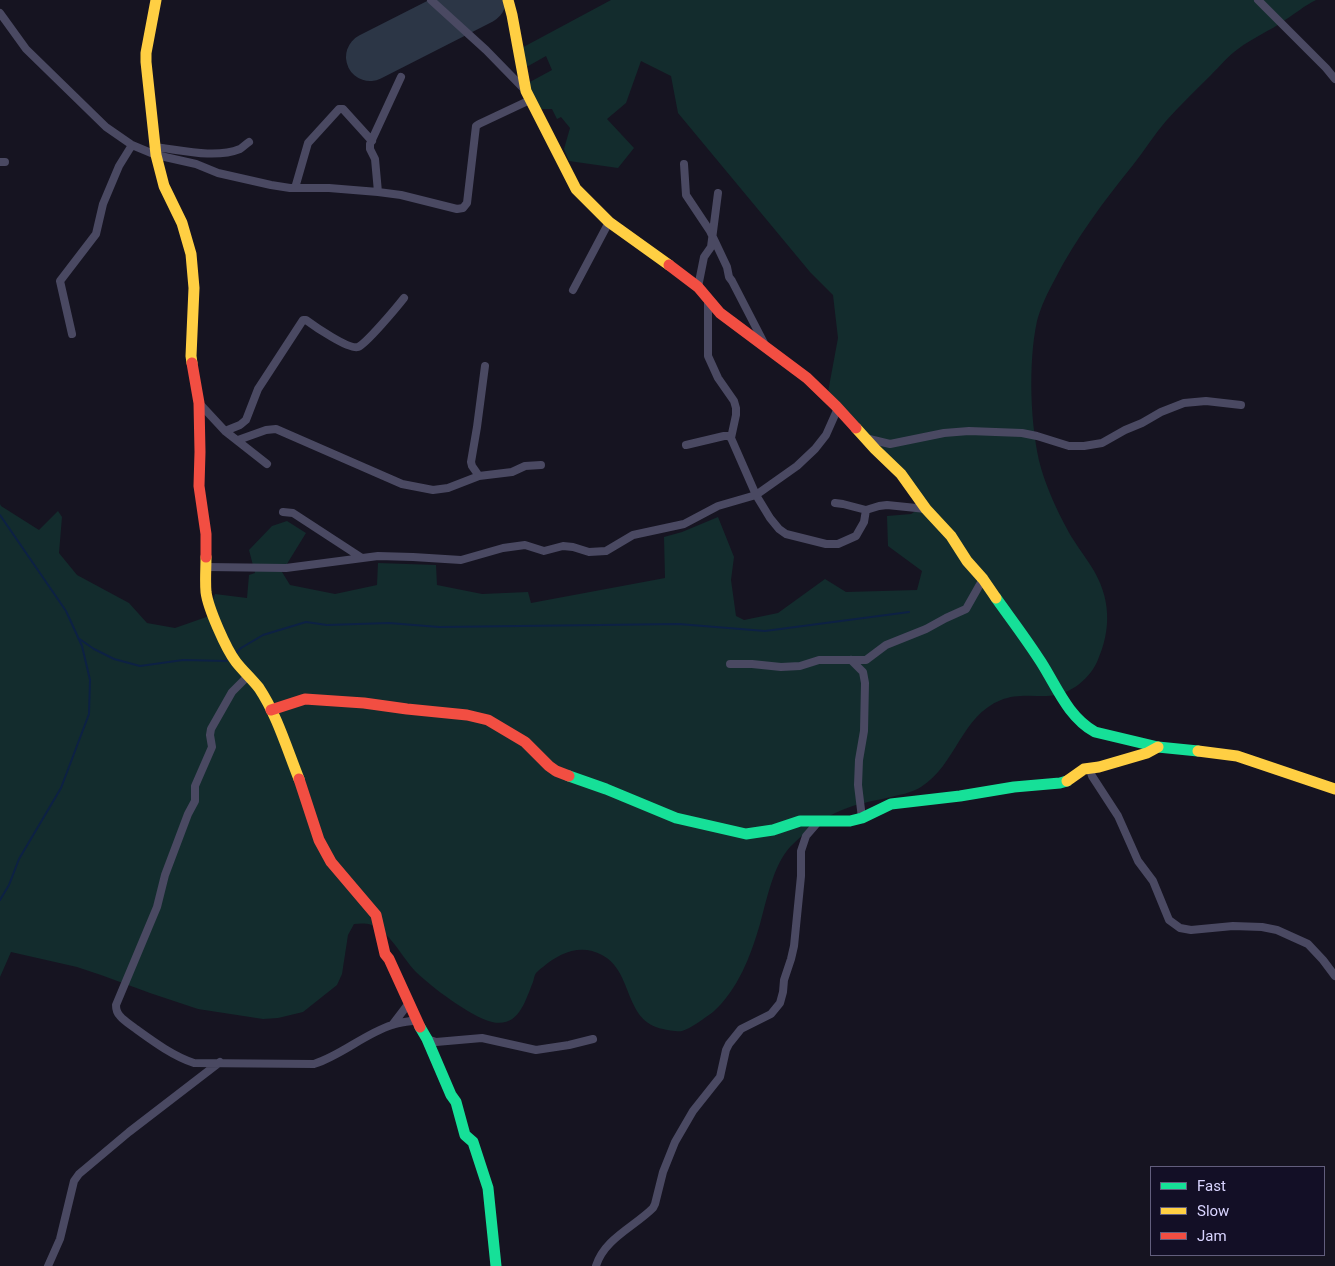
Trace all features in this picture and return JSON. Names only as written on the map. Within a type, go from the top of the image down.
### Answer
[{"type":"street","points":[[156,0],[146,58],[155,151],[164,186],[182,223],[191,254],[194,288],[191,356],[198,403],[200,444],[199,486],[206,534],[206,592],[208,602],[233,657],[263,694],[271,710],[301,783],[319,840],[331,862],[376,915],[384,952],[456,1102],[465,1135],[473,1142],[488,1188],[496,1266]]},
{"type":"street","points":[[431,0],[486,50],[528,95]]},
{"type":"street","points":[[508,0],[528,95],[576,189],[609,222],[698,287],[720,313],[807,378],[901,474],[926,509],[951,536],[967,561],[983,579],[1040,662],[1072,714],[1084,729],[1158,747],[1237,756],[1335,789]]},
{"type":"street","points":[[1258,0],[1335,79]]},
{"type":"street","points":[[0,13],[25,47],[72,94],[106,127],[132,145],[218,173],[270,185],[378,192],[457,209],[463,208],[467,203],[476,126],[528,95]]},
{"type":"street","points":[[378,192],[375,159],[370,146],[401,77]]},
{"type":"street","points":[[295,188],[308,143],[339,109],[343,109],[372,141]]},
{"type":"street","points":[[155,151],[211,154],[242,148],[249,142]]},
{"type":"street","points":[[72,334],[60,281],[96,234],[103,204],[119,166],[132,145]]},
{"type":"street","points":[[684,164],[686,195],[712,235],[727,267],[729,278],[766,347]]},
{"type":"street","points":[[698,287],[703,260],[710,248],[718,193]]},
{"type":"street","points":[[573,290],[609,222]]},
{"type":"street","points":[[225,431],[240,425],[246,420],[260,386],[303,320],[306,320],[334,339],[358,347],[366,341],[404,298]]},
{"type":"street","points":[[708,300],[708,356],[718,378],[734,401],[736,408],[731,438],[756,495],[770,518],[786,534],[826,544],[838,544],[856,536],[864,522],[866,510]]},
{"type":"street","points":[[479,476],[471,462],[485,366]]},
{"type":"street","points":[[865,438],[890,444],[944,432],[969,431],[1022,433],[1064,445],[1084,446],[1102,443],[1161,412],[1184,403],[1206,401],[1234,405],[1241,404]]},
{"type":"street","points":[[198,403],[225,431],[267,464]]},
{"type":"street","points":[[206,567],[286,568],[378,556],[461,560],[504,548],[525,545],[544,551],[563,546],[589,552],[598,553],[606,551],[634,535],[684,524],[718,506],[756,495],[797,466],[815,449],[826,435],[838,408]]},
{"type":"street","points":[[238,440],[266,430],[276,429],[402,484],[433,490],[448,488],[479,476],[512,472],[525,466],[541,465]]},
{"type":"street","points":[[686,444],[724,436],[731,438]]},
{"type":"street","points":[[835,503],[866,510],[886,505],[926,509]]},
{"type":"street","points":[[283,512],[293,513],[362,558]]},
{"type":"street","points":[[730,664],[752,664],[781,668],[818,660],[866,660],[886,645],[926,629],[966,609],[983,579]]},
{"type":"street","points":[[851,660],[863,672],[865,683],[864,731],[858,779],[858,797],[862,818]]},
{"type":"street","points":[[249,675],[232,692],[211,729],[212,748],[195,786],[195,801],[188,814],[165,875],[157,907],[116,1006],[116,1011],[146,1036],[174,1055],[194,1063],[314,1064],[323,1062],[358,1041],[393,1024],[416,1020]]},
{"type":"street","points":[[271,710],[306,699],[364,703],[467,715],[488,720],[525,742],[556,771],[681,820],[746,834],[773,830],[800,821],[850,821],[862,818],[891,804],[960,796],[1014,787],[1060,783],[1069,780],[1084,769],[1148,753],[1158,747]]},
{"type":"street","points":[[1090,769],[1092,776],[1118,816],[1138,861],[1152,881],[1169,920],[1180,928],[1191,930],[1233,926],[1262,927],[1276,930],[1308,944],[1335,976]]},
{"type":"street","points":[[596,1266],[616,1237],[652,1208],[675,1142],[693,1111],[720,1077],[728,1044],[741,1029],[770,1014],[780,1003],[784,980],[794,946],[801,851],[806,836],[819,821]]},
{"type":"street","points":[[393,1024],[409,1003]]},
{"type":"street","points":[[427,1039],[436,1042],[482,1038],[536,1050],[593,1039]]},
{"type":"street","points":[[48,1266],[60,1239],[74,1181],[79,1174],[129,1132],[220,1062]]},
{"type":"green space","points":[[611,0],[1316,0],[1234,52],[1166,121],[1081,234],[1052,284],[1037,321],[1031,375],[1034,434],[1037,452],[1041,468],[1059,514],[1098,578],[1106,601],[1107,625],[1105,637],[1102,650],[1093,669],[1083,681],[1062,693],[1046,696],[1012,697],[988,707],[967,729],[933,778],[921,787],[905,794],[858,804],[842,810],[821,821],[802,836],[790,847],[779,864],[771,883],[752,948],[730,993],[713,1012],[682,1031],[665,1029],[650,1024],[635,1007],[625,984],[612,963],[594,951],[586,950],[571,951],[563,954],[549,962],[536,973],[524,1005],[515,1017],[501,1023],[483,1019],[462,1008],[430,985],[415,971],[385,933],[377,927],[364,924],[354,924],[348,935],[342,974],[337,985],[303,1012],[278,1018],[263,1019],[198,1009],[77,967],[11,952],[0,977],[0,504],[39,530],[58,511],[62,517],[59,553],[77,575],[129,603],[147,623],[175,628],[215,614],[212,602],[215,594],[247,598],[249,575],[255,573],[249,550],[272,526],[287,521],[306,533],[282,572],[290,585],[335,594],[377,585],[378,563],[436,565],[437,585],[482,594],[528,592],[531,603],[665,578],[664,537],[682,532],[718,517],[734,557],[731,580],[736,616],[744,620],[778,613],[825,579],[846,592],[917,590],[922,571],[888,546],[887,516],[911,514],[924,506],[828,392],[838,338],[833,295],[810,272],[678,113],[671,76],[641,61],[626,103],[607,119],[634,148],[618,168],[569,161],[564,149],[570,128],[561,117],[557,119],[552,109],[540,109],[528,83],[552,70],[546,56],[523,69],[516,51]]},
{"type":"waterway","points":[[0,515],[66,611],[82,646],[90,680],[89,714],[61,788],[19,859],[9,885],[0,900]]},
{"type":"waterway","points":[[236,653],[263,635],[306,622],[327,625],[389,623],[439,627],[679,624],[765,631],[909,612]]},
{"type":"waterway","points":[[78,638],[114,659],[140,666],[183,660],[226,661],[228,659]]},
{"type":"runway","points":[[370,57],[482,0]]},
{"type":"traffic: fast","points":[[996,598],[1036,654],[1070,710],[1086,726],[1095,732],[1158,747],[1198,751]]},
{"type":"traffic: fast","points":[[569,776],[676,818],[746,834],[773,830],[800,821],[850,821],[862,818],[891,804],[1067,781]]},
{"type":"traffic: fast","points":[[420,1027],[456,1102],[465,1135],[473,1142],[488,1188],[496,1266]]},
{"type":"traffic: slow","points":[[156,0],[146,62],[156,155],[164,186],[182,223],[191,254],[194,288],[192,363]]},
{"type":"traffic: slow","points":[[508,0],[526,91],[576,189],[609,222],[669,265]]},
{"type":"traffic: slow","points":[[856,428],[901,474],[926,509],[951,536],[967,561],[996,598]]},
{"type":"traffic: slow","points":[[206,557],[206,592],[218,628],[236,662],[259,688],[265,698],[299,779]]},
{"type":"traffic: slow","points":[[1067,781],[1084,769],[1099,767],[1147,753],[1158,747]]},
{"type":"traffic: slow","points":[[1198,751],[1237,756],[1335,789]]},
{"type":"traffic: jam","points":[[669,265],[698,287],[720,313],[807,378],[856,428]]},
{"type":"traffic: jam","points":[[192,363],[199,403],[199,486],[206,534],[206,557]]},
{"type":"traffic: jam","points":[[271,710],[305,699],[364,703],[467,715],[488,720],[525,742],[549,766],[569,776]]},
{"type":"traffic: jam","points":[[299,779],[319,840],[331,862],[376,915],[385,954],[420,1027]]}]
